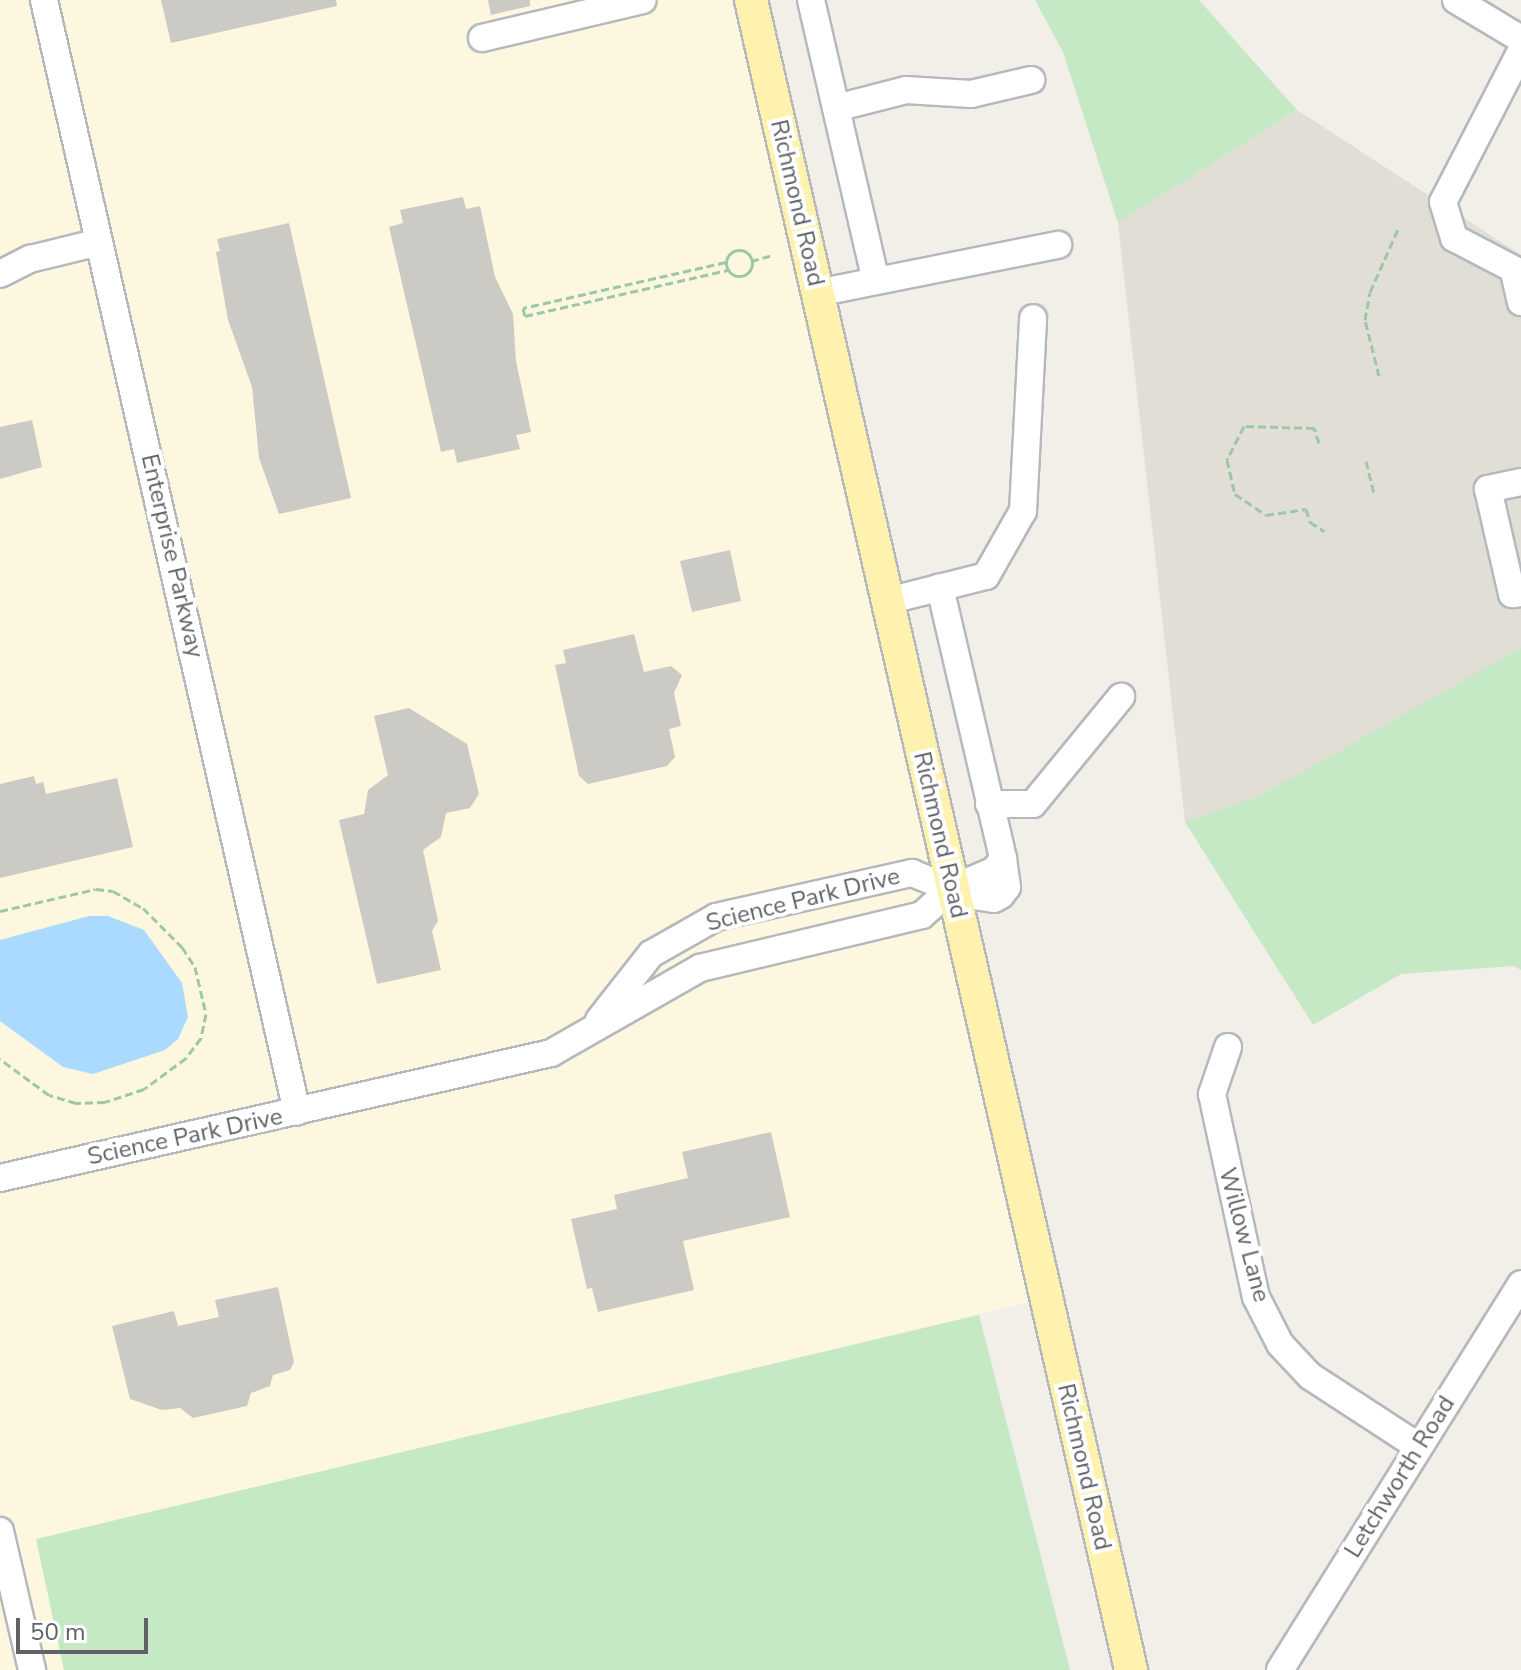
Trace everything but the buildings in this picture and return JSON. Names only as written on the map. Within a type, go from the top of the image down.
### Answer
[{"type":"main road","name":"Richmond Road","points":[[751,0],[1131,1670]]},
{"type":"street","name":"Enterprise Parkway","points":[[44,0],[297,1112]]},
{"type":"street","points":[[482,38],[643,0]]},
{"type":"street","points":[[811,0],[876,281]]},
{"type":"street","points":[[1456,0],[1521,39]]},
{"type":"street","points":[[1521,51],[1443,202],[1454,238],[1518,273],[1521,302]]},
{"type":"street","points":[[836,108],[906,90],[971,94],[1031,80]]},
{"type":"street","points":[[0,274],[30,259],[99,242]]},
{"type":"street","points":[[817,293],[1058,245]]},
{"type":"street","points":[[887,601],[986,576],[1023,511],[1033,318]]},
{"type":"street","points":[[1521,482],[1488,489],[1512,594],[1521,593]]},
{"type":"street","points":[[940,587],[1003,858],[1007,887],[994,899],[951,889]]},
{"type":"street","points":[[989,804],[1033,804],[1121,697]]},
{"type":"street","name":"Science Park Drive","points":[[0,1178],[551,1053],[597,1023],[700,968],[922,915],[951,889],[912,873],[716,917],[651,954],[597,1023]]},
{"type":"street","name":"Willow Lane","points":[[1228,1047],[1212,1094],[1256,1297],[1280,1344],[1310,1376],[1419,1447]]},
{"type":"street","name":"Letchworth Road","points":[[1280,1670],[1521,1284]]},
{"type":"street","points":[[0,1531],[32,1670]]},
{"type":"path","points":[[1379,376],[1365,320],[1370,292],[1398,229]]},
{"type":"path","points":[[751,261],[737,251],[726,262],[523,308],[525,316],[728,270],[742,276],[751,261],[770,256]]},
{"type":"path","points":[[726,262],[728,270]]},
{"type":"path","points":[[1319,443],[1314,428],[1244,426],[1227,460],[1235,494],[1266,515],[1306,509],[1310,522],[1324,531]]},
{"type":"path","points":[[1366,461],[1374,494]]},
{"type":"path","points":[[0,911],[96,889],[113,891],[143,908],[182,947],[195,967],[206,1014],[201,1038],[186,1058],[144,1089],[105,1102],[76,1103],[49,1095],[0,1059]]},
{"type":"shaded area","points":[[0,0],[751,0],[1046,1298],[37,1539],[64,1670],[0,1670]]},
{"type":"shaded area","points":[[1297,110],[1521,255],[1521,969],[1260,797],[1185,822],[1118,223]]},
{"type":"green space","points":[[1035,0],[1199,0],[1297,110],[1118,223],[1063,52]]},
{"type":"green space","points":[[1521,648],[1521,970],[1514,966],[1401,974],[1313,1025],[1185,822],[1260,796]]},
{"type":"green space","points":[[979,1315],[1070,1670],[64,1670],[36,1539]]},
{"type":"water","points":[[89,916],[108,916],[144,930],[182,983],[188,1017],[178,1039],[165,1050],[93,1074],[63,1067],[0,1021],[0,940]]}]
